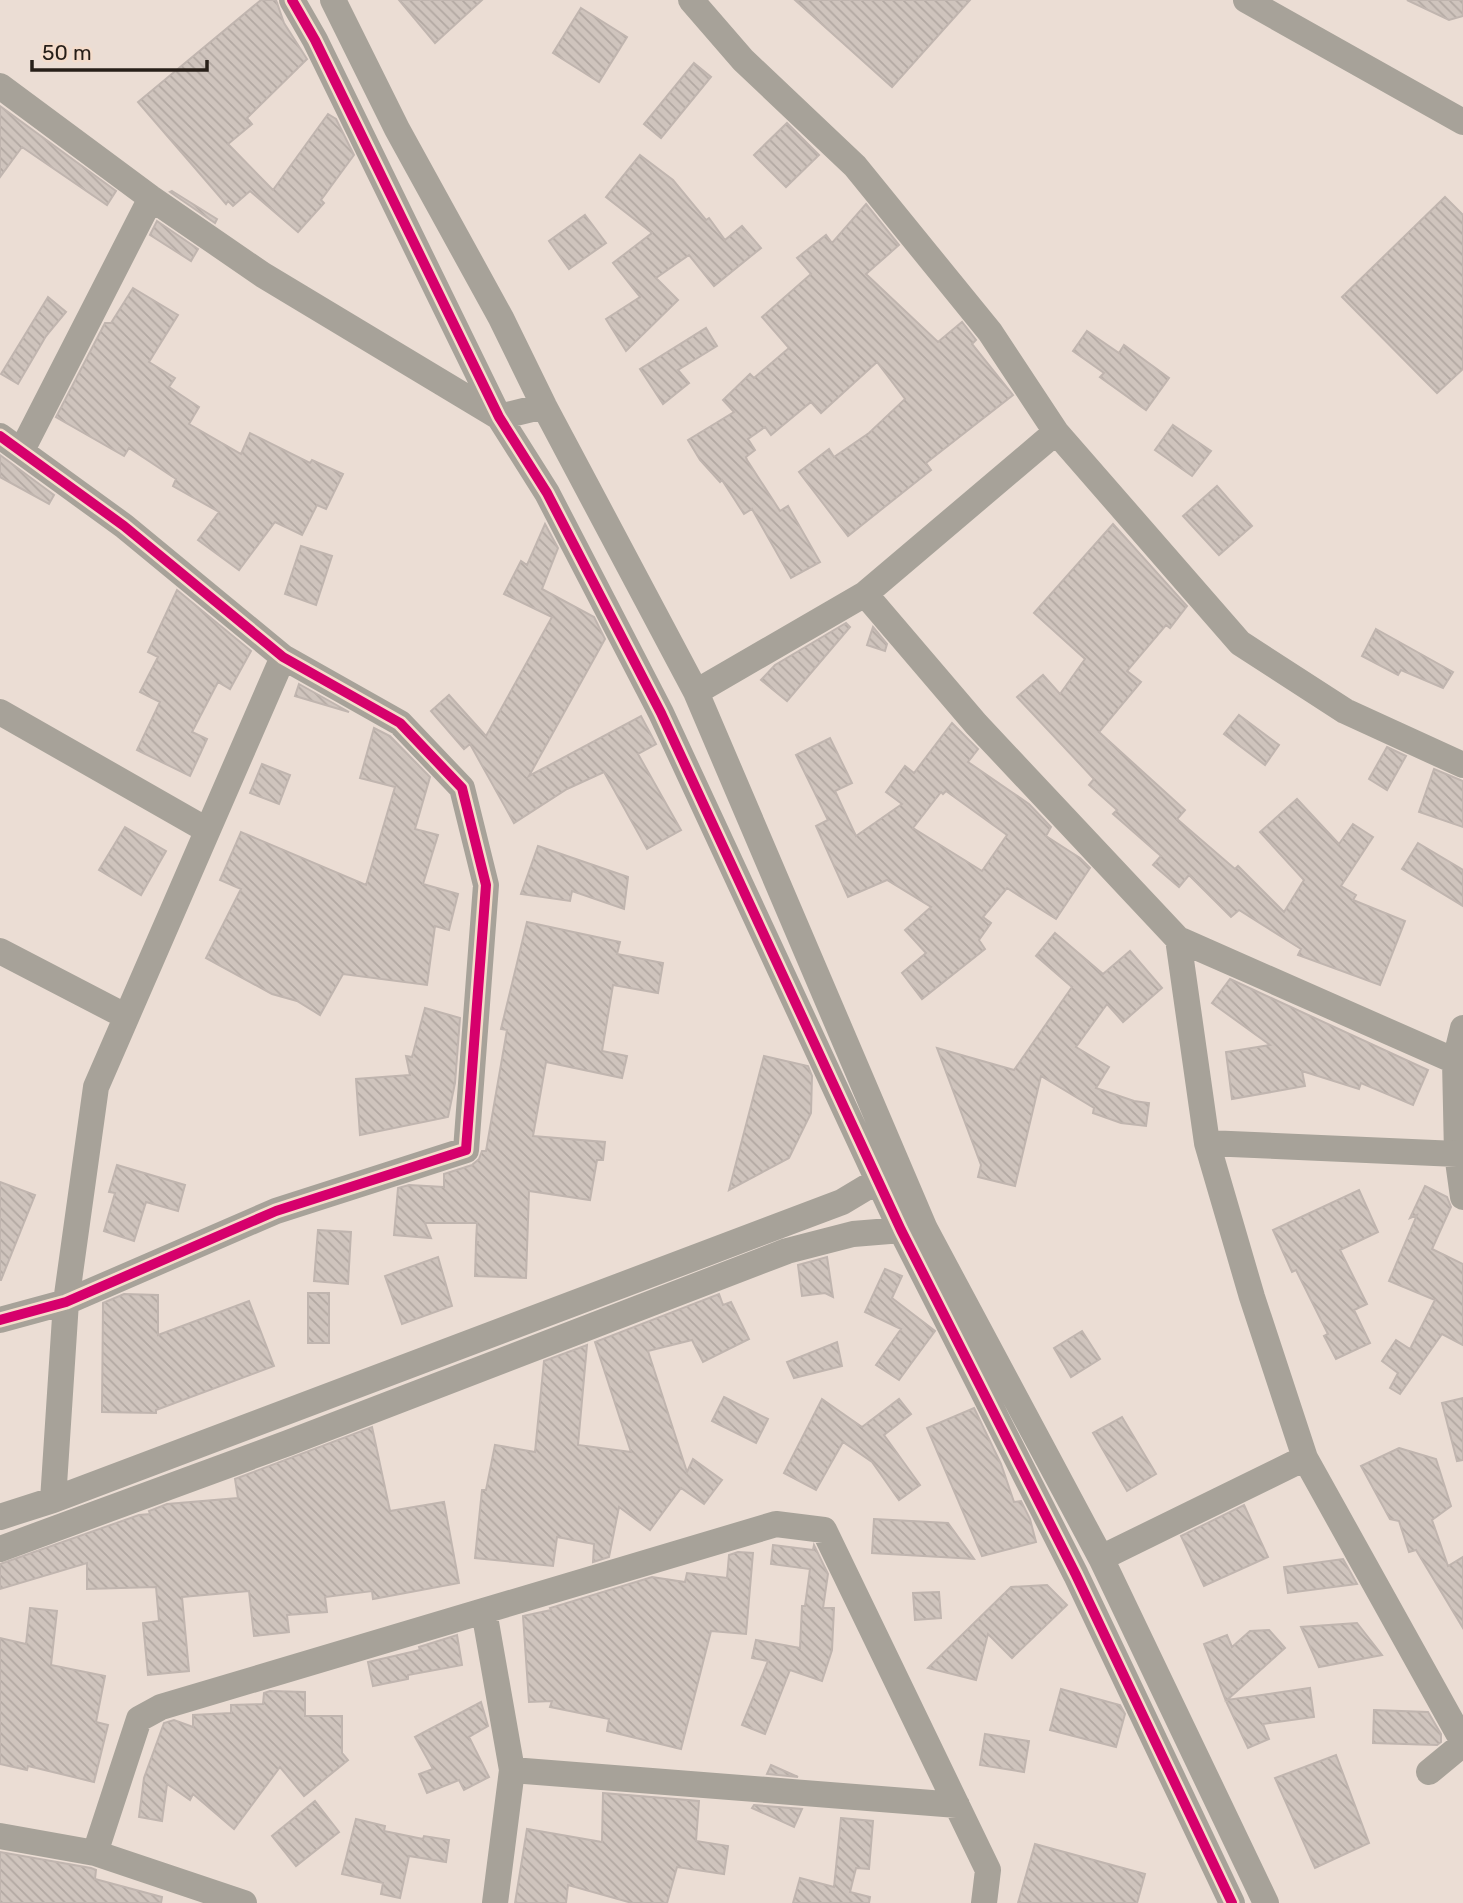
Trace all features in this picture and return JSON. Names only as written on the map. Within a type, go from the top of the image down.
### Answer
[{"type":"street","points":[[292,0],[315,40],[499,417],[547,493],[661,713],[886,1171],[1232,1903]]},
{"type":"street","points":[[332,0],[397,129],[501,318],[544,406],[696,692],[886,1171]]},
{"type":"street","points":[[691,0],[743,60],[855,166],[990,332],[1056,432],[1240,643],[1345,711],[1463,765]]},
{"type":"street","points":[[1246,0],[1463,122]]},
{"type":"street","points":[[0,86],[151,198],[263,275],[499,417],[544,406]]},
{"type":"street","points":[[0,1320],[66,1302],[276,1211],[466,1150],[486,885],[462,788],[400,723],[283,657],[124,526],[11,443],[151,198]]},
{"type":"street","points":[[696,692],[865,594],[1056,432]]},
{"type":"street","points":[[865,594],[976,723],[1178,939],[1459,1061]]},
{"type":"street","points":[[53,1500],[66,1302],[96,1087],[205,829],[283,657]]},
{"type":"street","points":[[0,712],[205,829]]},
{"type":"street","points":[[1178,939],[1206,1143],[1252,1297],[1305,1458],[1463,1743],[1429,1772]]},
{"type":"street","points":[[0,951],[125,1016]]},
{"type":"street","points":[[1462,1191],[1457,1154],[1459,1061],[1463,1028]]},
{"type":"street","points":[[1206,1143],[1457,1154]]},
{"type":"street","points":[[0,1517],[53,1500],[842,1202],[886,1171]]},
{"type":"street","points":[[0,1549],[288,1443],[787,1251],[841,1236],[913,1229]]},
{"type":"street","points":[[913,1229],[1101,1558],[1266,1903]]},
{"type":"street","points":[[1101,1558],[1305,1458]]},
{"type":"street","points":[[95,1853],[139,1719],[161,1707],[776,1524],[824,1530],[988,1870],[984,1903]]},
{"type":"street","points":[[484,1611],[512,1770],[495,1903]]},
{"type":"street","points":[[512,1770],[957,1805]]},
{"type":"street","points":[[0,1836],[95,1853],[244,1903]]},
{"type":"building","points":[[261,0],[276,0],[284,23],[307,59],[247,118],[252,124],[228,144],[273,190],[328,114],[336,119],[354,155],[321,200],[324,203],[298,232],[250,191],[233,206],[228,201],[226,204],[138,102]]},
{"type":"building","points":[[399,0],[482,0],[435,43]]},
{"type":"building","points":[[795,0],[970,0],[892,87]]},
{"type":"building","points":[[1407,0],[1463,0],[1463,16],[1449,20]]},
{"type":"building","points":[[581,8],[627,37],[599,82],[553,53]]},
{"type":"building","points":[[694,63],[711,77],[661,138],[644,124]]},
{"type":"building","points":[[0,106],[116,191],[107,205],[22,147],[0,177]]},
{"type":"building","points":[[787,123],[819,155],[786,187],[754,155]]},
{"type":"building","points":[[640,155],[673,180],[706,220],[709,218],[725,240],[742,226],[761,248],[714,286],[689,255],[656,278],[678,300],[626,351],[606,319],[640,297],[613,263],[652,233],[606,197]]},
{"type":"building","points":[[170,192],[217,219],[215,223]]},
{"type":"building","points":[[1445,197],[1463,215],[1463,369],[1437,393],[1342,297]]},
{"type":"building","points":[[866,204],[899,245],[866,274],[938,342],[962,322],[976,340],[972,344],[1013,395],[926,463],[931,470],[848,536],[799,472],[829,449],[834,457],[869,433],[905,399],[877,362],[821,413],[811,402],[771,435],[765,427],[748,439],[755,450],[746,457],[747,460],[780,511],[788,506],[820,562],[791,578],[752,509],[744,514],[722,480],[720,482],[700,460],[688,440],[734,412],[723,400],[750,374],[754,378],[789,348],[762,317],[811,274],[797,258],[826,235],[832,243]]},
{"type":"building","points":[[585,215],[606,243],[569,269],[549,241]]},
{"type":"building","points":[[157,221],[198,249],[191,261],[150,235]]},
{"type":"building","points":[[133,288],[178,315],[149,362],[175,378],[169,387],[199,407],[189,424],[241,454],[250,433],[310,463],[312,460],[343,474],[326,509],[317,505],[302,535],[275,522],[239,570],[198,540],[219,512],[173,486],[176,479],[129,448],[124,456],[56,417],[105,323],[111,323]]},
{"type":"building","points":[[48,297],[66,312],[46,336],[18,384],[1,374]]},
{"type":"building","points":[[706,328],[717,346],[678,370],[689,383],[663,404],[640,369]]},
{"type":"building","points":[[1087,331],[1119,353],[1124,345],[1169,378],[1146,410],[1100,377],[1104,373],[1073,351]]},
{"type":"building","points":[[1173,425],[1211,451],[1192,476],[1155,450]]},
{"type":"building","points":[[0,455],[54,495],[49,504],[0,477]]},
{"type":"building","points":[[1217,486],[1252,526],[1219,555],[1183,516]]},
{"type":"building","points":[[545,524],[558,548],[542,589],[594,617],[605,639],[529,776],[641,716],[656,744],[638,754],[681,830],[647,849],[604,772],[567,789],[514,823],[470,744],[464,749],[431,711],[449,695],[486,736],[552,617],[504,594],[521,561],[527,565]]},
{"type":"building","points":[[1113,524],[1187,606],[1170,628],[1166,625],[1127,671],[1141,682],[1099,732],[1185,810],[1177,819],[1235,869],[1238,866],[1284,912],[1304,880],[1260,832],[1297,799],[1339,844],[1353,824],[1373,837],[1341,886],[1356,895],[1353,900],[1405,921],[1380,985],[1298,955],[1301,949],[1239,910],[1231,917],[1189,875],[1179,887],[1153,865],[1161,856],[1113,814],[1117,810],[1089,785],[1094,779],[1017,697],[1043,675],[1060,694],[1085,659],[1034,613]]},
{"type":"building","points":[[301,546],[332,556],[316,605],[285,594]]},
{"type":"building","points":[[177,590],[251,651],[230,689],[218,682],[192,732],[207,739],[190,776],[137,750],[160,702],[140,692],[158,657],[148,652]]},
{"type":"building","points":[[846,623],[850,627],[787,701],[761,680],[775,665]]},
{"type":"building","points":[[873,627],[887,644],[885,651],[867,645]]},
{"type":"building","points":[[1376,629],[1453,672],[1443,688],[1401,670],[1398,675],[1362,656]]},
{"type":"building","points":[[299,684],[349,712],[295,696]]},
{"type":"building","points":[[1239,715],[1279,745],[1265,765],[1224,734]]},
{"type":"building","points":[[952,723],[978,749],[968,762],[1029,804],[1051,827],[1046,836],[1080,858],[1090,868],[1056,919],[1007,888],[983,917],[991,923],[979,940],[985,949],[922,999],[902,973],[926,953],[905,930],[931,907],[887,880],[848,897],[816,826],[828,820],[796,755],[830,738],[852,783],[835,791],[856,836],[902,804],[886,792],[905,766],[914,773]],"holes":[[[946,791],[1007,835],[982,871],[913,828],[941,792],[943,794]]]},
{"type":"building","points":[[374,728],[390,736],[430,777],[415,829],[438,835],[423,884],[458,894],[449,930],[435,926],[427,985],[343,974],[320,1015],[297,1001],[272,994],[206,958],[241,889],[220,880],[241,832],[366,885],[395,787],[360,778]]},
{"type":"building","points":[[1387,747],[1406,756],[1387,790],[1369,779]]},
{"type":"building","points":[[262,764],[290,775],[279,804],[250,793]]},
{"type":"building","points":[[1434,769],[1463,781],[1463,827],[1419,812]]},
{"type":"building","points":[[125,827],[166,851],[141,895],[99,870]]},
{"type":"building","points":[[1418,843],[1463,870],[1463,906],[1402,869]]},
{"type":"building","points":[[538,846],[628,877],[624,909],[572,891],[570,901],[521,894]]},
{"type":"building","points":[[527,922],[620,942],[617,954],[663,963],[658,993],[613,985],[602,1051],[627,1056],[622,1078],[546,1062],[533,1136],[605,1142],[603,1160],[597,1160],[590,1200],[529,1191],[526,1278],[475,1276],[476,1243],[479,1242],[476,1242],[477,1223],[425,1223],[431,1238],[394,1235],[398,1188],[409,1185],[444,1187],[444,1174],[472,1165],[479,1159],[482,1151],[486,1151],[507,1030],[501,1029]]},
{"type":"building","points":[[1055,933],[1103,974],[1130,951],[1162,988],[1123,1022],[1107,1004],[1076,1047],[1109,1067],[1096,1088],[1134,1101],[1149,1103],[1146,1126],[1121,1123],[1093,1113],[1094,1108],[1041,1076],[1015,1186],[978,1177],[981,1165],[937,1048],[1014,1070],[1072,987],[1036,956]]},
{"type":"building","points":[[1230,979],[1428,1070],[1413,1105],[1361,1083],[1359,1089],[1302,1071],[1305,1086],[1232,1099],[1226,1052],[1270,1045],[1212,1003]]},
{"type":"building","points":[[425,1008],[460,1018],[455,1083],[448,1117],[360,1135],[356,1079],[410,1075],[406,1056],[412,1057]]},
{"type":"building","points":[[764,1056],[808,1066],[812,1076],[811,1113],[789,1158],[729,1190]]},
{"type":"building","points":[[117,1165],[185,1185],[178,1211],[146,1202],[134,1241],[104,1231],[115,1193],[109,1192]]},
{"type":"building","points":[[0,1182],[35,1195],[1,1280],[0,1280]]},
{"type":"building","points":[[1425,1186],[1447,1197],[1451,1207],[1432,1249],[1463,1264],[1463,1345],[1442,1334],[1400,1394],[1390,1388],[1398,1373],[1382,1361],[1396,1340],[1410,1349],[1435,1300],[1389,1281],[1417,1215],[1410,1218]]},
{"type":"building","points":[[1359,1190],[1378,1232],[1340,1250],[1367,1304],[1354,1310],[1370,1343],[1336,1359],[1324,1336],[1328,1334],[1296,1270],[1292,1272],[1273,1230]]},
{"type":"building","points":[[318,1230],[351,1232],[348,1284],[314,1281]]},
{"type":"building","points":[[438,1257],[452,1306],[402,1324],[385,1276]]},
{"type":"building","points":[[827,1257],[833,1297],[825,1293],[802,1296],[798,1265]]},
{"type":"building","points":[[885,1269],[902,1276],[892,1298],[935,1331],[899,1380],[876,1365],[901,1329],[865,1312]]},
{"type":"building","points":[[308,1293],[329,1293],[329,1343],[308,1343]]},
{"type":"building","points":[[124,1294],[158,1295],[158,1335],[249,1301],[274,1366],[156,1410],[156,1413],[102,1412],[103,1303]]},
{"type":"building","points":[[719,1294],[723,1305],[731,1302],[749,1339],[703,1362],[692,1340],[648,1351],[687,1472],[693,1459],[722,1480],[704,1504],[681,1488],[650,1530],[619,1507],[609,1557],[593,1562],[594,1544],[557,1537],[553,1566],[475,1558],[482,1490],[486,1490],[495,1445],[535,1452],[544,1361],[587,1345],[578,1445],[631,1452],[595,1342]]},
{"type":"building","points":[[1082,1331],[1100,1359],[1071,1377],[1054,1348]]},
{"type":"building","points":[[837,1342],[842,1366],[794,1378],[787,1362]]},
{"type":"building","points":[[724,1397],[768,1419],[756,1443],[712,1421]]},
{"type":"building","points":[[1463,1398],[1463,1460],[1457,1461],[1442,1403]]},
{"type":"building","points":[[822,1399],[862,1427],[899,1399],[911,1414],[884,1435],[920,1485],[899,1500],[872,1462],[843,1442],[816,1490],[784,1473]]},
{"type":"building","points":[[974,1408],[1001,1464],[1014,1502],[1021,1501],[1030,1519],[1036,1542],[982,1556],[927,1428]]},
{"type":"building","points":[[1122,1417],[1156,1474],[1127,1491],[1093,1433]]},
{"type":"building","points":[[372,1427],[390,1511],[444,1502],[459,1583],[373,1599],[372,1591],[325,1597],[327,1612],[287,1615],[289,1632],[254,1636],[249,1591],[182,1597],[189,1671],[148,1675],[143,1623],[159,1621],[156,1587],[87,1589],[87,1563],[0,1589],[0,1564],[139,1515],[150,1514],[149,1511],[167,1504],[238,1498],[235,1479]]},
{"type":"building","points":[[1399,1448],[1436,1459],[1451,1506],[1432,1520],[1448,1566],[1463,1557],[1463,1628],[1416,1550],[1409,1552],[1399,1521],[1390,1519],[1361,1466]]},
{"type":"building","points":[[1244,1505],[1268,1557],[1204,1586],[1181,1536]]},
{"type":"building","points":[[874,1519],[948,1523],[974,1559],[872,1553]]},
{"type":"building","points":[[773,1545],[813,1550],[814,1545],[828,1574],[823,1608],[834,1608],[832,1650],[822,1681],[790,1670],[765,1734],[742,1725],[768,1661],[752,1658],[756,1640],[800,1648],[802,1606],[805,1606],[810,1569],[771,1564]]},
{"type":"building","points":[[738,1552],[753,1553],[746,1634],[711,1631],[681,1749],[607,1731],[609,1719],[550,1707],[552,1701],[529,1702],[523,1616],[551,1610],[550,1608],[652,1577],[685,1582],[687,1573],[727,1578],[729,1555]]},
{"type":"building","points":[[1343,1559],[1357,1584],[1288,1593],[1284,1567]]},
{"type":"building","points":[[1047,1585],[1067,1605],[1012,1658],[988,1634],[976,1680],[928,1668],[1011,1587]]},
{"type":"building","points":[[939,1592],[941,1618],[915,1620],[913,1593]]},
{"type":"building","points":[[30,1608],[57,1611],[51,1665],[105,1676],[96,1722],[108,1725],[94,1782],[28,1766],[27,1770],[0,1764],[0,1638],[26,1644]]},
{"type":"building","points":[[1357,1623],[1382,1655],[1319,1667],[1301,1627]]},
{"type":"building","points":[[1269,1630],[1285,1648],[1227,1700],[1310,1688],[1314,1717],[1263,1724],[1269,1739],[1248,1748],[1226,1701],[1204,1644],[1227,1635],[1232,1647],[1250,1631]]},
{"type":"building","points":[[457,1635],[462,1665],[408,1675],[408,1679],[373,1686],[368,1662],[420,1650],[419,1647]]},
{"type":"building","points":[[1061,1689],[1120,1705],[1125,1714],[1116,1747],[1050,1730]]},
{"type":"building","points":[[305,1692],[305,1716],[342,1716],[342,1753],[348,1760],[304,1796],[280,1767],[234,1829],[193,1794],[190,1800],[167,1784],[162,1821],[139,1817],[144,1778],[164,1723],[174,1720],[193,1727],[193,1715],[231,1713],[231,1705],[263,1704],[264,1693]]},
{"type":"building","points":[[481,1702],[488,1726],[469,1737],[489,1777],[464,1790],[459,1780],[427,1793],[419,1774],[433,1769],[415,1737]]},
{"type":"building","points":[[1374,1710],[1428,1712],[1441,1734],[1441,1742],[1437,1745],[1373,1743]]},
{"type":"building","points":[[985,1734],[1029,1741],[1024,1772],[980,1765]]},
{"type":"building","points":[[1336,1755],[1369,1843],[1315,1868],[1275,1778]]},
{"type":"building","points":[[771,1765],[798,1777],[767,1774]]},
{"type":"building","points":[[603,1793],[699,1801],[696,1841],[728,1846],[724,1874],[677,1867],[667,1903],[632,1903],[568,1885],[566,1903],[515,1903],[527,1829],[602,1842]]},
{"type":"building","points":[[315,1801],[339,1832],[296,1866],[272,1836]]},
{"type":"building","points":[[754,1805],[802,1809],[794,1827],[752,1808]]},
{"type":"building","points":[[841,1818],[873,1821],[869,1869],[856,1868],[850,1892],[870,1897],[869,1903],[793,1903],[800,1878],[834,1887]]},
{"type":"building","points":[[356,1819],[385,1826],[384,1831],[423,1839],[424,1836],[449,1840],[446,1862],[409,1856],[400,1898],[381,1894],[383,1883],[342,1874]]},
{"type":"building","points":[[1035,1844],[1145,1874],[1137,1903],[1018,1903]]},
{"type":"building","points":[[0,1852],[91,1868],[96,1870],[95,1879],[162,1897],[161,1903],[0,1903]]},
{"type":"cycle path","points":[[292,0],[315,40],[499,417],[547,493],[661,713],[901,1230],[1076,1575],[1232,1903]]},
{"type":"cycle path","points":[[0,436],[124,526],[283,657],[400,723],[462,788],[486,885],[466,1150],[276,1211],[66,1302],[0,1320]]}]
